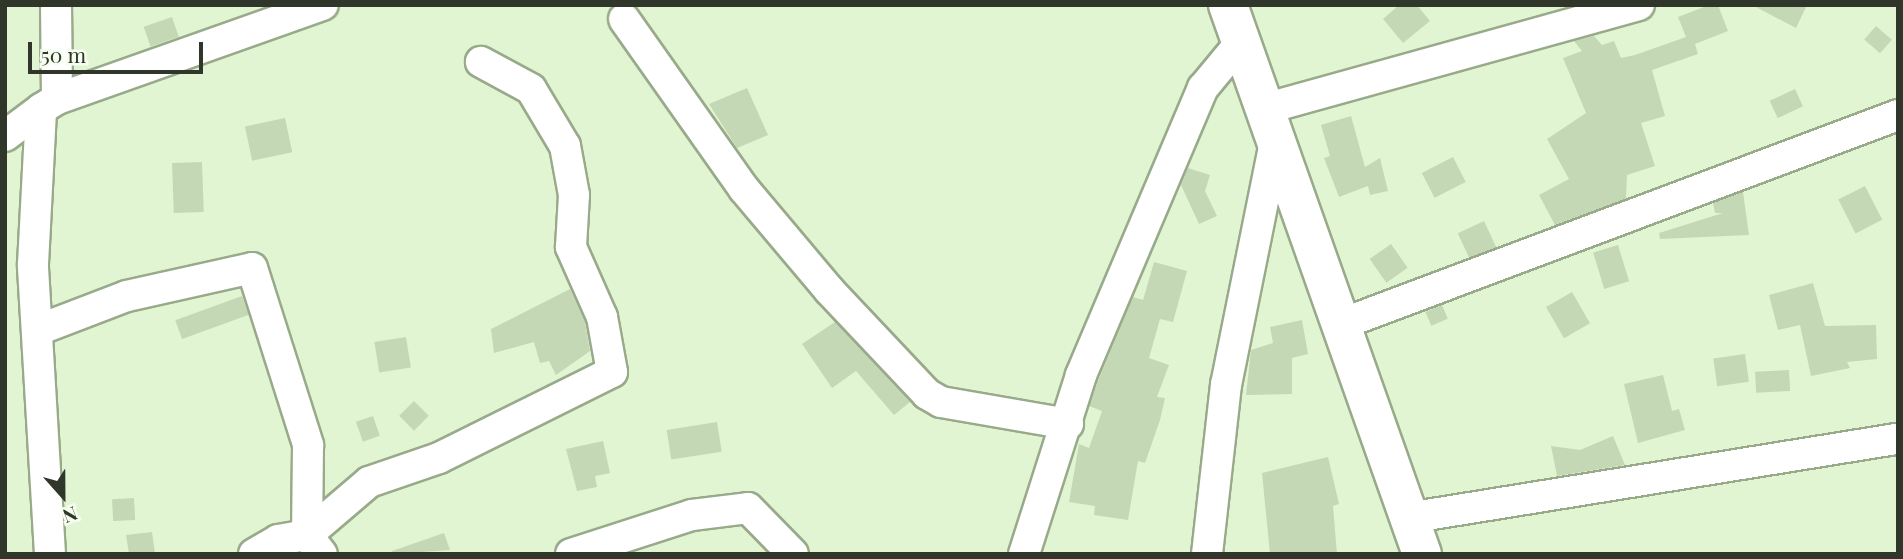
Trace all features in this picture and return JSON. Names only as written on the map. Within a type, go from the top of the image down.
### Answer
[{"type":"main road","points":[[1228,5],[1422,554]]},
{"type":"street","points":[[50,554],[33,264],[56,5]]},
{"type":"street","points":[[5,136],[49,104],[323,5]]},
{"type":"street","points":[[1207,554],[1226,385],[1269,125],[1639,5]]},
{"type":"street","points":[[624,19],[744,189],[829,290],[927,394],[942,402],[1068,424]]},
{"type":"street","points":[[1024,554],[1068,424],[1081,375],[1203,88],[1241,42]]},
{"type":"street","points":[[314,544],[369,482],[439,458],[612,372],[602,317],[571,247],[574,195],[565,146],[531,89],[481,62]]},
{"type":"street","points":[[1339,325],[1898,114]]},
{"type":"street","points":[[38,330],[127,296],[252,268],[308,445],[314,544]]},
{"type":"street","points":[[1408,519],[1898,439]]},
{"type":"street","points":[[570,554],[691,515],[748,508],[793,554]]},
{"type":"street","points":[[254,554],[278,540],[314,544]]},
{"type":"building","points":[[1399,5],[1417,5],[1430,21],[1403,43],[1383,19]]},
{"type":"building","points":[[1709,5],[1718,5],[1728,31],[1695,44],[1698,54],[1652,70],[1665,116],[1641,123],[1655,166],[1627,175],[1626,199],[1555,225],[1539,195],[1569,179],[1547,139],[1586,113],[1563,58],[1582,51],[1574,41],[1594,36],[1602,45],[1614,41],[1621,58],[1635,55],[1686,37],[1678,17]]},
{"type":"building","points":[[1752,5],[1807,5],[1796,28]]},
{"type":"building","points":[[172,17],[179,37],[150,47],[144,27]]},
{"type":"building","points":[[1876,26],[1892,40],[1880,53],[1864,40]]},
{"type":"building","points":[[747,88],[768,135],[737,148],[709,104]]},
{"type":"building","points":[[1795,89],[1803,106],[1778,118],[1770,101]]},
{"type":"building","points":[[1351,116],[1365,167],[1380,158],[1388,191],[1370,195],[1368,186],[1339,197],[1324,158],[1330,156],[1321,125]]},
{"type":"building","points":[[285,118],[292,152],[252,161],[245,127]]},
{"type":"building","points":[[1453,157],[1466,182],[1435,198],[1422,173]]},
{"type":"building","points":[[202,162],[204,212],[174,213],[172,163]]},
{"type":"building","points":[[1188,168],[1210,175],[1205,191],[1217,216],[1199,224],[1181,185]]},
{"type":"building","points":[[1865,186],[1882,220],[1856,233],[1838,200]]},
{"type":"building","points":[[1743,192],[1749,235],[1660,239],[1659,233],[1723,213],[1715,213],[1713,203]]},
{"type":"building","points":[[1484,221],[1496,247],[1470,260],[1458,233]]},
{"type":"building","points":[[1391,244],[1408,268],[1386,283],[1370,259]]},
{"type":"building","points":[[1618,245],[1629,281],[1604,289],[1593,253]]},
{"type":"building","points":[[1154,262],[1187,271],[1173,322],[1160,319],[1149,358],[1169,365],[1157,397],[1165,398],[1160,420],[1145,463],[1138,461],[1128,520],[1094,515],[1095,506],[1069,502],[1079,444],[1089,448],[1102,411],[1089,406],[1133,297],[1143,300]]},
{"type":"building","points":[[1813,283],[1825,326],[1876,325],[1877,359],[1847,362],[1850,368],[1811,376],[1800,325],[1778,330],[1769,295]]},
{"type":"building","points":[[570,289],[585,322],[590,351],[556,375],[549,361],[540,363],[534,342],[494,353],[491,329]]},
{"type":"building","points":[[1572,292],[1590,323],[1564,338],[1546,307]]},
{"type":"building","points":[[242,296],[249,315],[182,339],[175,320]]},
{"type":"building","points":[[1442,305],[1448,319],[1431,326],[1425,312]]},
{"type":"building","points":[[1302,320],[1308,354],[1292,358],[1292,394],[1246,395],[1251,350],[1273,343],[1270,327]]},
{"type":"building","points":[[835,322],[910,402],[894,415],[856,371],[832,388],[802,344]]},
{"type":"building","points":[[406,337],[411,368],[379,373],[374,342]]},
{"type":"building","points":[[1745,354],[1749,382],[1717,386],[1713,358]]},
{"type":"building","points":[[1789,370],[1790,391],[1756,393],[1755,372]]},
{"type":"building","points":[[1663,375],[1672,411],[1679,409],[1685,430],[1638,443],[1624,384]]},
{"type":"building","points":[[414,401],[429,416],[414,431],[399,416]]},
{"type":"building","points":[[373,416],[380,436],[363,442],[356,422]]},
{"type":"building","points":[[717,422],[722,452],[671,460],[667,430]]},
{"type":"building","points":[[1613,436],[1625,465],[1557,476],[1551,446],[1580,450]]},
{"type":"building","points":[[603,441],[610,473],[595,476],[597,487],[577,491],[566,449]]},
{"type":"building","points":[[1328,457],[1339,504],[1333,506],[1337,554],[1270,554],[1262,473]]},
{"type":"building","points":[[134,498],[135,520],[113,521],[112,499]]},
{"type":"building","points":[[152,532],[155,554],[129,554],[126,535]]},
{"type":"building","points":[[444,533],[450,550],[393,554],[392,551]]}]
